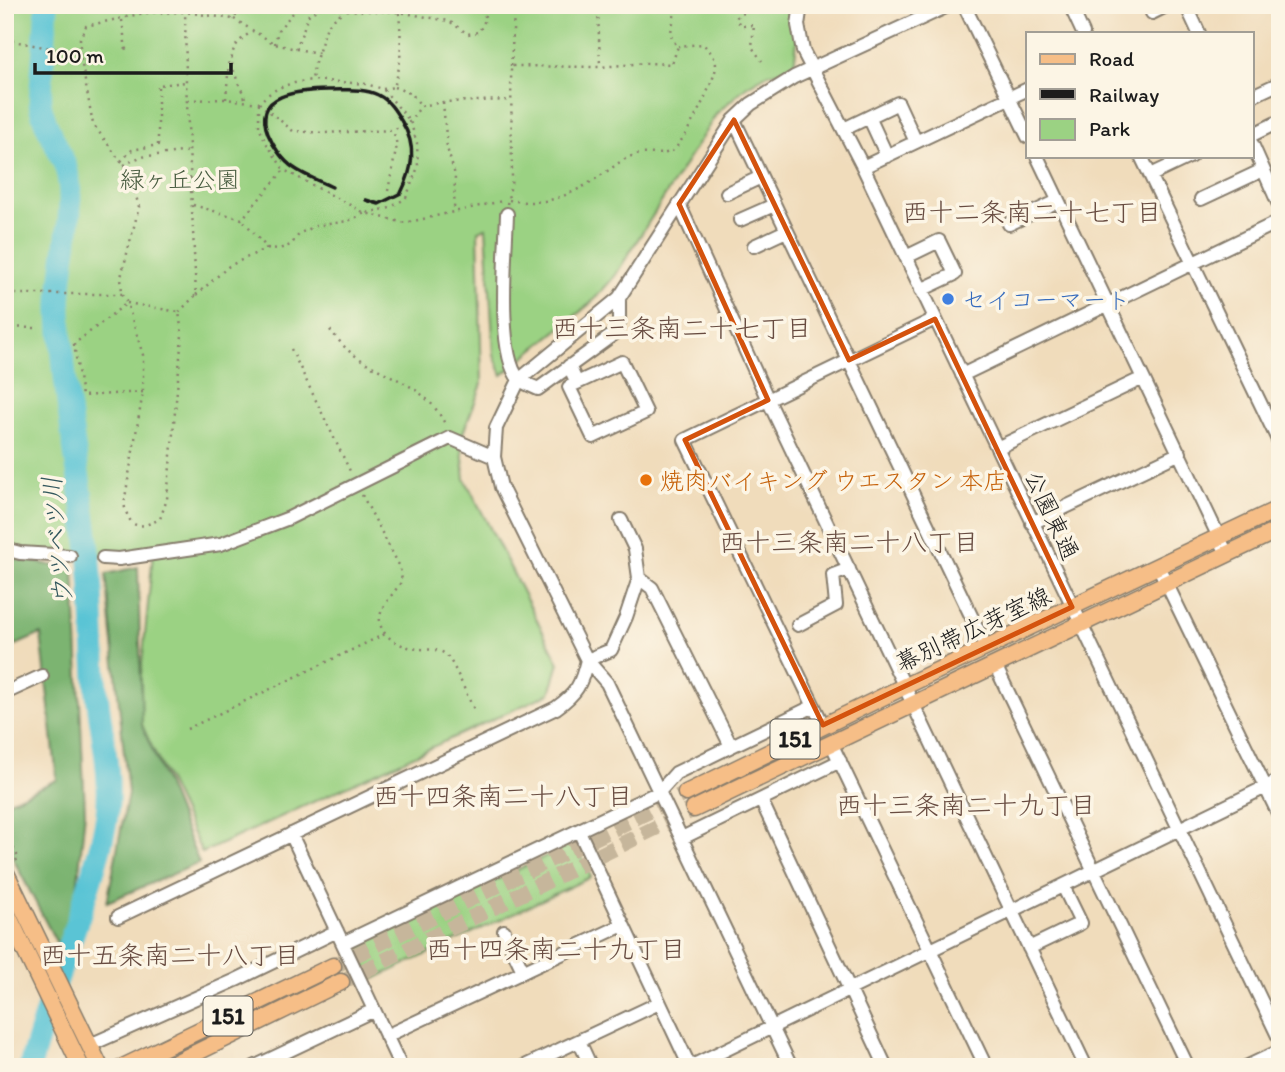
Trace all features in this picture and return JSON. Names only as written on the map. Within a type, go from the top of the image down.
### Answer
[{"type":"main road","name":"幕別帯広芽室線","points":[[686,793],[1280,508]]},
{"type":"main road","name":"幕別帯広芽室線","points":[[694,808],[1280,529]]},
{"type":"main road","points":[[5,871],[100,1067]]},
{"type":"main road","points":[[5,909],[81,1067]]},
{"type":"main road","name":"151","points":[[123,1067],[333,966]]},
{"type":"main road","name":"151","points":[[167,1067],[341,982]]},
{"type":"street","name":"公園東通","points":[[801,5],[799,38],[813,69],[863,167],[1280,1040]]},
{"type":"street","points":[[791,1067],[607,683],[587,660],[501,487],[494,457],[496,428],[519,380],[619,298],[734,120],[751,104],[794,77],[950,5]]},
{"type":"street","points":[[964,5],[1026,133]]},
{"type":"street","points":[[1070,5],[1083,32]]},
{"type":"street","points":[[1152,13],[1168,5]]},
{"type":"street","points":[[1186,5],[1199,32]]},
{"type":"street","points":[[1254,95],[1280,83]]},
{"type":"street","points":[[863,167],[1026,90]]},
{"type":"street","points":[[844,129],[898,103],[916,142]]},
{"type":"street","points":[[869,117],[887,156]]},
{"type":"street","points":[[734,120],[986,647]]},
{"type":"street","points":[[1254,134],[1280,121]]},
{"type":"street","points":[[1254,149],[1280,207]]},
{"type":"street","points":[[1038,158],[1227,554]]},
{"type":"street","points":[[1142,158],[1280,444]]},
{"type":"street","points":[[1151,175],[1187,158]]},
{"type":"street","points":[[1201,199],[1263,170]]},
{"type":"street","points":[[727,193],[761,177]]},
{"type":"street","points":[[1009,224],[1058,201]]},
{"type":"street","points":[[679,204],[768,400],[1086,1067]]},
{"type":"street","points":[[740,220],[774,205]]},
{"type":"street","points":[[507,214],[505,326],[509,361],[519,380],[538,388],[614,334],[619,322],[619,298]]},
{"type":"street","points":[[962,375],[1280,221]]},
{"type":"street","points":[[754,246],[786,230]]},
{"type":"street","points":[[906,257],[939,241],[945,252],[955,274],[921,290]]},
{"type":"street","points":[[823,725],[685,440],[935,319]]},
{"type":"street","points":[[622,362],[646,412],[593,437],[569,387],[578,383],[622,362]]},
{"type":"street","points":[[569,366],[578,383]]},
{"type":"street","points":[[998,449],[1143,378]]},
{"type":"street","points":[[103,558],[119,559],[220,544],[289,518],[450,438],[494,457]]},
{"type":"street","points":[[1032,523],[1180,453]]},
{"type":"street","points":[[587,660],[611,650],[639,578],[635,549],[621,520]]},
{"type":"street","points":[[5,549],[20,553],[70,556]]},
{"type":"street","points":[[1158,566],[1280,817]]},
{"type":"street","points":[[798,625],[836,605],[832,575],[849,569]]},
{"type":"street","points":[[639,578],[652,588],[731,746]]},
{"type":"street","points":[[118,917],[556,708],[579,688],[587,660]]},
{"type":"street","points":[[995,665],[1188,1067]]},
{"type":"street","points":[[5,693],[42,676]]},
{"type":"street","points":[[90,1045],[579,831],[659,792],[676,773],[814,706]]},
{"type":"street","points":[[831,743],[986,1067]]},
{"type":"street","points":[[682,838],[840,761]]},
{"type":"street","points":[[579,831],[690,1067],[1280,780]]},
{"type":"street","points":[[761,800],[886,1067]]},
{"type":"street","points":[[291,835],[401,1067]]},
{"type":"street","points":[[1030,948],[1081,923],[1063,886]]},
{"type":"street","points":[[386,1036],[623,925]]},
{"type":"street","points":[[504,932],[523,971]]},
{"type":"street","points":[[523,1067],[659,1003]]},
{"type":"street","points":[[254,1067],[374,1010]]},
{"type":"street","points":[[579,1041],[590,1067]]},
{"type":"street","points":[[1246,1067],[1280,1051]]},
{"type":"path","points":[[185,5],[196,295]]},
{"type":"path","points":[[234,19],[242,5]]},
{"type":"path","points":[[275,44],[278,30],[300,5]]},
{"type":"path","points":[[394,87],[402,53],[399,12],[401,5]]},
{"type":"path","points":[[296,49],[309,14],[324,6],[344,10],[399,12],[449,21],[468,34],[479,32],[486,18],[479,5]]},
{"type":"path","points":[[507,214],[512,179],[511,66],[514,14],[522,5]]},
{"type":"path","points":[[595,5],[598,10],[600,67]]},
{"type":"path","points":[[421,106],[412,94],[394,87],[383,89],[366,84],[312,80],[288,83],[270,91],[259,103],[259,127],[265,142],[284,170],[365,213],[405,223],[507,200],[529,204],[552,201],[581,188],[620,161],[635,155],[670,152],[682,143],[716,66],[712,54],[703,44],[678,46],[671,41],[669,34],[674,18],[672,5]]},
{"type":"path","points":[[744,5],[749,9],[738,15],[736,20],[742,26],[754,25],[752,47],[762,61]]},
{"type":"path","points":[[312,80],[327,26],[344,10]]},
{"type":"path","points":[[178,312],[182,335],[167,499],[160,519],[144,527],[134,525],[127,516],[124,504],[143,392],[143,355],[122,294],[121,277],[139,207],[130,174],[93,124],[80,54],[80,38],[86,26],[144,13],[185,12],[234,19],[275,44],[319,54]]},
{"type":"path","points":[[5,13],[13,41]]},
{"type":"path","points":[[122,20],[126,50]]},
{"type":"path","points":[[226,99],[230,59],[235,43],[253,31]]},
{"type":"path","points":[[5,41],[80,54]]},
{"type":"path","points":[[511,66],[600,67],[672,64],[678,46]]},
{"type":"path","points":[[230,59],[245,100]]},
{"type":"path","points":[[121,160],[132,150],[158,145],[158,85],[186,82]]},
{"type":"path","points":[[178,312],[229,266],[267,248],[279,249],[291,244],[299,233],[316,226],[348,221],[365,213],[390,208],[406,198],[418,167],[416,143],[410,121],[383,89]]},
{"type":"path","points":[[187,100],[226,99],[259,103],[293,131],[324,133],[393,130],[410,121],[421,106],[443,102],[512,100]]},
{"type":"path","points":[[443,102],[447,148],[455,176],[454,212]]},
{"type":"path","points":[[388,191],[397,145],[393,130]]},
{"type":"path","points":[[124,165],[140,157],[190,151]]},
{"type":"path","points":[[242,219],[284,170]]},
{"type":"path","points":[[192,205],[242,219],[267,248]]},
{"type":"path","points":[[5,303],[14,293],[122,294]]},
{"type":"path","points":[[143,392],[82,396],[74,344],[127,303],[178,312]]},
{"type":"path","points":[[5,327],[35,328]]},
{"type":"path","points":[[330,330],[352,353],[424,395],[438,408],[450,438]]},
{"type":"path","points":[[291,349],[356,484],[400,567],[402,581],[382,611],[385,634],[396,644],[418,649],[435,649],[446,655],[474,709]]},
{"type":"path","points":[[187,729],[385,634]]},
{"type":"path","points":[[5,840],[9,839],[19,859]]},
{"type":"highlighted area","points":[[734,120],[849,360],[935,319],[1072,607],[823,725],[685,440],[768,400],[679,204]]},
{"type":"green space","name":"緑ヶ丘公園","points":[[5,5],[801,5],[794,67],[768,74],[746,87],[717,113],[615,276],[591,303],[502,375],[494,355],[486,228],[478,231],[482,384],[461,438],[465,479],[559,663],[550,693],[202,853],[137,715],[153,553],[78,555],[5,545]]},
{"type":"green space","points":[[5,557],[74,569],[85,812],[72,939],[56,942],[5,843],[5,803],[57,780],[41,634],[5,650]]},
{"type":"green space","points":[[138,567],[142,725],[199,863],[107,902],[128,793],[106,574]]},
{"type":"green space","points":[[569,845],[578,848],[591,877],[372,980],[358,953],[363,944]]},
{"type":"waterway","name":"ウツベツ川","points":[[30,1067],[97,859],[106,823],[108,799],[107,768],[97,693],[89,554],[67,396],[60,313],[70,192],[66,166],[45,122],[40,103],[47,5]]},
{"type":"tunnel","points":[[333,966],[686,793]]},
{"type":"tunnel","points":[[341,982],[694,809]]},
{"type":"railway","points":[[332,187],[298,171],[279,153],[268,134],[265,120],[267,109],[273,101],[294,93],[361,90],[382,97],[389,104],[407,131],[411,166],[401,193],[379,204],[366,200]]},
{"type":"place","name":"セイコーマート","points":[[948,299]]},
{"type":"place","name":"焼肉バイキング ウエスタン 本店","points":[[646,480]]},
{"type":"district","name":"西十二条南二十七丁目","points":[[1032,212]]},
{"type":"district","name":"西十三条南二十七丁目","points":[[682,328]]},
{"type":"district","name":"西十三条南二十八丁目","points":[[849,542]]},
{"type":"district","name":"西十四条南二十八丁目","points":[[503,796]]},
{"type":"district","name":"西十三条南二十九丁目","points":[[966,805]]},
{"type":"district","name":"西十四条南二十九丁目","points":[[556,949]]},
{"type":"district","name":"西十五条南二十八丁目","points":[[170,955]]}]
